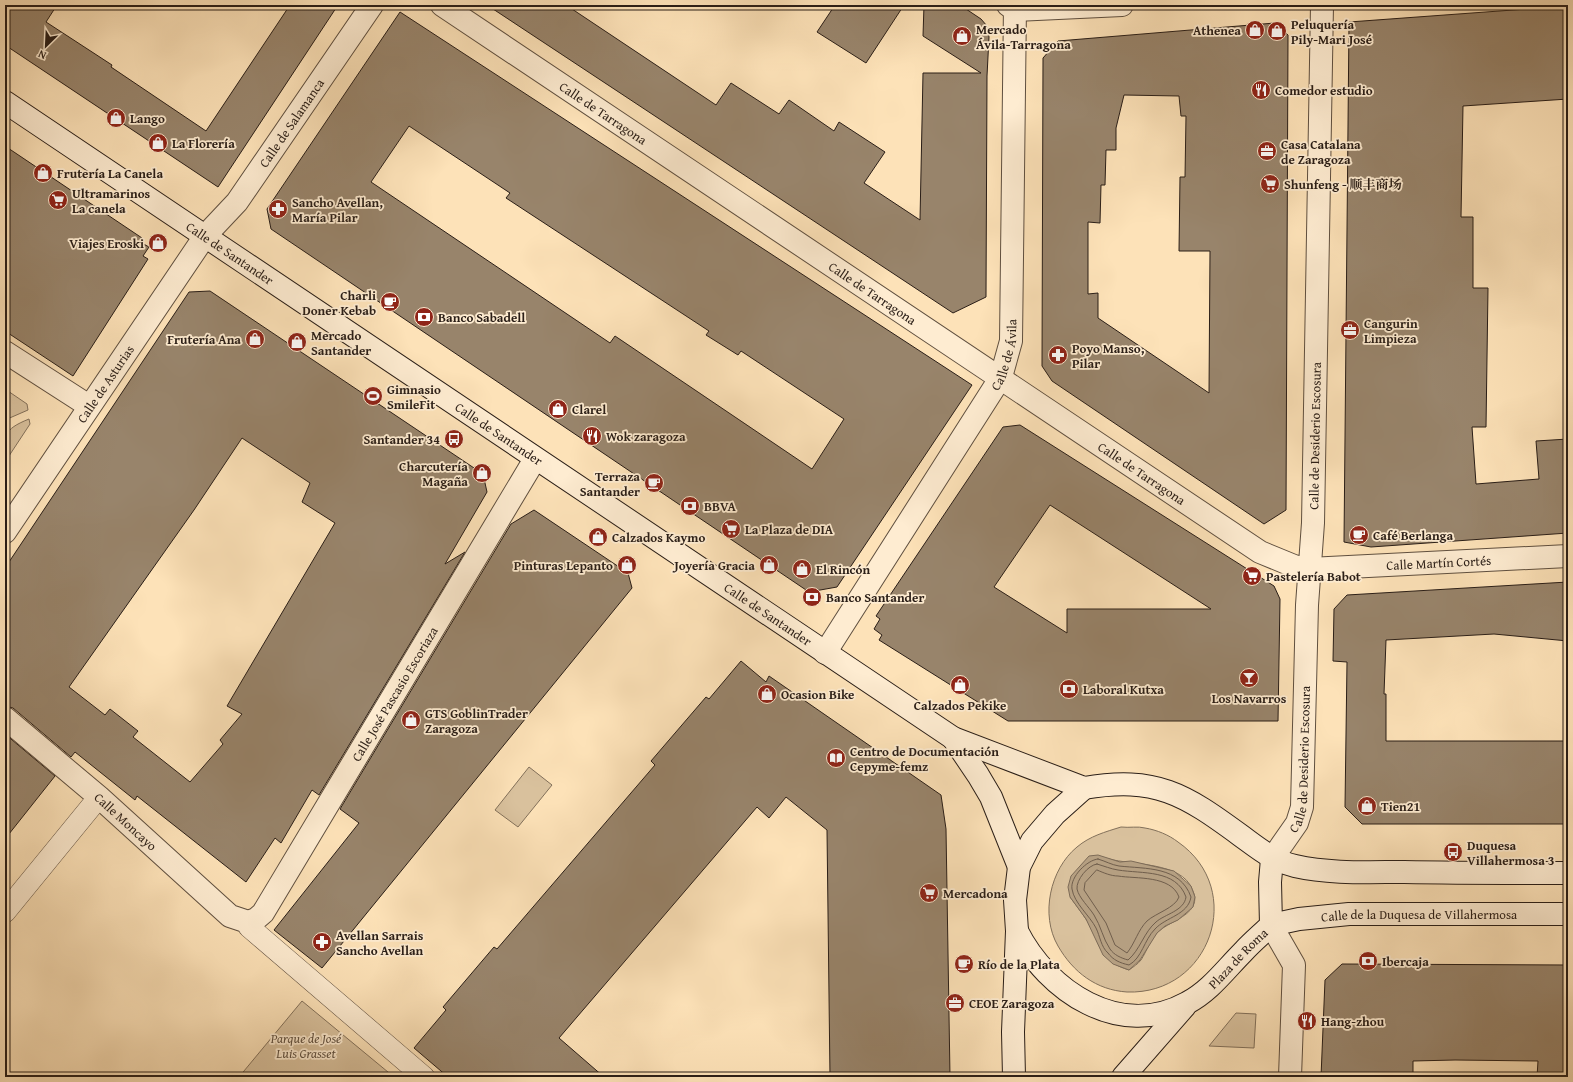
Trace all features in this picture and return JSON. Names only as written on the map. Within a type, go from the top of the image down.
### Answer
[{"type":"street","name":"Calle de Salamanca","points":[[205,236],[238,202],[372,5]]},
{"type":"street","name":"Calle de Tarragona","points":[[442,5],[1001,378],[1246,544],[1260,552],[1294,566],[1309,569]]},
{"type":"street","points":[[1013,7],[1122,5]]},
{"type":"street","name":"Calle de Desiderio Escosura","points":[[1272,859],[1297,823],[1302,807],[1309,569],[1313,522],[1322,5]]},
{"type":"street","name":"Calle de Ávila","points":[[825,654],[1001,378],[1011,341],[1013,7]]},
{"type":"street","name":"Calle de Santander","points":[[5,102],[825,654],[953,738]]},
{"type":"street","name":"Calle de Asturias","points":[[5,532],[88,406],[205,236]]},
{"type":"street","points":[[5,352],[88,406]]},
{"type":"street","name":"Calle José Pascasio Escoriaza","points":[[248,922],[256,919],[263,913],[535,459]]},
{"type":"street","name":"Calle Martín Cortés","points":[[1309,569],[1568,556]]},
{"type":"street","name":"Calle Moncayo","points":[[5,718],[100,797],[230,916],[248,922]]},
{"type":"street","points":[[953,738],[1084,788],[1105,784],[1139,784],[1168,790],[1200,806],[1272,859],[1295,866],[1342,871],[1568,873]]},
{"type":"street","name":"Plaza de Roma","points":[[953,738],[991,797],[1019,867]]},
{"type":"street","name":"Plaza de Roma","points":[[1014,1077],[1013,1032],[1017,931],[1015,900],[1019,867],[1032,841],[1055,814],[1084,788]]},
{"type":"street","points":[[5,912],[100,797]]},
{"type":"street","name":"Plaza de Roma","points":[[1017,931],[1026,949],[1038,965],[1067,992],[1084,1002],[1103,1010],[1134,1016],[1161,1013],[1187,1003],[1210,987],[1271,925],[1270,882],[1272,859]]},
{"type":"street","name":"Calle de la Duquesa de Villahermosa","points":[[1271,925],[1299,919],[1349,914],[1568,914]]},
{"type":"street","points":[[248,922],[249,926],[255,932],[424,1077]]},
{"type":"street","points":[[1271,925],[1294,965],[1290,1077]]},
{"type":"street","points":[[1123,1077],[1187,1003]]},
{"type":"green space","points":[[5,389],[27,404],[28,410],[5,420]]},
{"type":"green space","points":[[29,419],[30,424],[5,462],[5,439],[7,434],[14,427]]},
{"type":"green space","points":[[529,767],[552,785],[518,827],[495,810]]},
{"type":"green space","points":[[1121,827],[1142,827],[1158,831],[1178,842],[1199,862],[1211,886],[1214,911],[1210,936],[1198,959],[1180,977],[1156,988],[1127,992],[1105,988],[1086,978],[1071,964],[1058,946],[1053,934],[1049,907],[1054,880],[1060,867],[1068,856],[1087,840]],"holes":[[[1109,859],[1155,866],[1178,874],[1186,880],[1192,889],[1195,898],[1195,902],[1190,910],[1182,917],[1159,931],[1151,941],[1141,960],[1129,970],[1114,964],[1105,956],[1088,922],[1070,897]]]},
{"type":"green space","name":"Parque de José Luis Grasset","points":[[302,1001],[394,1077],[239,1077]]},
{"type":"green space","points":[[1236,1013],[1256,1014],[1254,1048],[1209,1046]]},
{"type":"water","points":[[1098,855],[1120,862],[1131,861],[1174,871],[1191,886],[1195,897],[1193,907],[1178,920],[1165,926],[1157,933],[1140,960],[1129,970],[1113,964],[1103,955],[1086,919],[1070,897],[1068,887],[1071,876],[1089,856]]},
{"type":"building","points":[[5,5],[57,5],[46,22],[112,65],[111,67],[206,131],[290,5],[338,5],[218,187],[5,45]]},
{"type":"building","points":[[487,5],[566,5],[716,105],[731,83],[779,114],[789,100],[834,131],[839,122],[885,152],[864,183],[920,220],[923,73],[981,73],[923,36],[924,5],[960,5],[981,19],[987,26],[989,37],[987,76],[986,297],[953,313]]},
{"type":"building","points":[[835,5],[904,5],[866,63],[817,32]]},
{"type":"building","points":[[1568,6],[1568,99],[1463,106],[1461,217],[1473,217],[1473,288],[1488,288],[1486,427],[1472,427],[1476,484],[1539,479],[1536,441],[1568,439],[1568,533],[1371,547],[1344,542],[1349,22]]},
{"type":"building","points":[[400,12],[972,385],[837,587],[809,592],[271,229],[267,209]],"holes":[[[409,126],[510,193],[506,198],[709,331],[706,335],[738,355],[741,351],[844,419],[812,469],[615,336],[610,343],[371,182]]]},
{"type":"building","points":[[1275,23],[1288,35],[1286,510],[1264,524],[1052,381],[1042,366],[1043,58],[1058,41]],"holes":[[[1124,95],[1179,96],[1181,116],[1186,116],[1185,177],[1180,177],[1179,251],[1210,251],[1209,393],[1098,318],[1098,293],[1088,294],[1088,222],[1100,223],[1101,185],[1105,185],[1106,150],[1116,150],[1116,128]]]},
{"type":"building","points":[[5,146],[142,238],[140,242],[149,247],[143,256],[148,259],[73,376],[5,331]]},
{"type":"building","points":[[210,291],[483,474],[487,492],[445,564],[465,552],[319,795],[312,790],[281,843],[275,838],[246,882],[137,796],[135,800],[75,752],[71,757],[13,708],[5,706],[5,568],[189,292]],"holes":[[[242,438],[310,483],[302,502],[335,523],[227,706],[242,714],[220,740],[223,744],[190,782],[133,737],[138,731],[110,709],[105,715],[69,687],[194,510]]]},
{"type":"building","points":[[1020,425],[1274,586],[1280,599],[1278,721],[1008,721],[879,640],[882,635],[874,629],[880,619],[876,616],[1003,427]],"holes":[[[1050,505],[1211,609],[1067,609],[1067,633],[994,587]]]},
{"type":"building","points":[[534,510],[628,573],[632,588],[322,968],[274,930],[359,823],[340,809],[511,524]]},
{"type":"building","points":[[1568,582],[1568,641],[1494,634],[1386,640],[1384,694],[1386,694],[1386,741],[1568,741],[1568,824],[1362,824],[1345,807],[1347,662],[1333,661],[1334,609],[1347,595]]},
{"type":"building","points":[[741,661],[766,682],[769,676],[941,795],[946,829],[950,1077],[830,1077],[827,830],[786,797],[769,818],[757,807],[559,1038],[604,1077],[448,1077],[414,1048],[446,1010],[443,1007],[494,947],[497,949],[655,765],[651,761],[706,697],[709,699]]},
{"type":"building","points":[[5,734],[55,776],[5,839]]},
{"type":"building","points":[[1342,964],[1568,965],[1568,1077],[1537,1077],[1538,1061],[1455,1060],[1413,1061],[1413,1077],[1321,1077],[1325,980]]},
{"type":"place","name":"Athenea","points":[[1255,30]]},
{"type":"place","name":"Peluquería Pily-Mari José","points":[[1277,31]]},
{"type":"place","name":"Mercado Ávila-Tarragona","points":[[962,36]]},
{"type":"place","name":"Comedor estudio","points":[[1261,90]]},
{"type":"place","name":"Lango","points":[[116,118]]},
{"type":"place","name":"La Florería","points":[[158,143]]},
{"type":"place","name":"Casa Catalana de Zaragoza","points":[[1267,151]]},
{"type":"place","name":"Frutería La Canela","points":[[43,173]]},
{"type":"place","name":"Shunfeng - 顺丰商场","points":[[1270,184]]},
{"type":"place","name":"Ultramarinos La canela","points":[[58,200]]},
{"type":"place","name":"Sancho Avellan, María Pilar","points":[[278,209]]},
{"type":"place","name":"Viajes Eroski","points":[[158,243]]},
{"type":"place","name":"Charli Doner Kebab","points":[[390,302]]},
{"type":"place","name":"Banco Sabadell","points":[[424,317]]},
{"type":"place","name":"Cangurin Limpieza","points":[[1350,330]]},
{"type":"place","name":"Frutería Ana","points":[[255,339]]},
{"type":"place","name":"Mercado Santander","points":[[297,342]]},
{"type":"place","name":"Poyo Manso, Pilar","points":[[1058,355]]},
{"type":"place","name":"Gimnasio SmileFit","points":[[373,396]]},
{"type":"place","name":"Clarel","points":[[558,409]]},
{"type":"place","name":"Wok zaragoza","points":[[592,436]]},
{"type":"place","name":"Santander 34","points":[[454,439]]},
{"type":"place","name":"Charcutería Magaña","points":[[482,473]]},
{"type":"place","name":"Terraza Santander","points":[[654,483]]},
{"type":"place","name":"BBVA","points":[[690,506]]},
{"type":"place","name":"La Plaza de DIA","points":[[731,529]]},
{"type":"place","name":"Café Berlanga","points":[[1359,535]]},
{"type":"place","name":"Calzados Kaymo","points":[[598,537]]},
{"type":"place","name":"Pinturas Lepanto","points":[[627,565]]},
{"type":"place","name":"Joyería Gracia","points":[[769,565]]},
{"type":"place","name":"El Rincón","points":[[802,569]]},
{"type":"place","name":"Pastelería Babot","points":[[1252,576]]},
{"type":"place","name":"Banco Santander","points":[[812,597]]},
{"type":"place","name":"Los Navarros","points":[[1249,678]]},
{"type":"place","name":"Calzados Pekike","points":[[960,685]]},
{"type":"place","name":"Laboral Kutxa","points":[[1069,689]]},
{"type":"place","name":"Ocasion Bike","points":[[767,694]]},
{"type":"place","name":"GTS GoblinTrader Zaragoza","points":[[411,720]]},
{"type":"place","name":"Centro de Documentación Cepyme-femz","points":[[836,758]]},
{"type":"place","name":"Tien21","points":[[1367,806]]},
{"type":"place","name":"Duquesa Villahermosa 3","points":[[1453,852]]},
{"type":"place","name":"Mercadona","points":[[929,893]]},
{"type":"place","name":"Avellan Sarrais Sancho Avellan","points":[[322,942]]},
{"type":"place","name":"Ibercaja","points":[[1368,961]]},
{"type":"place","name":"Río de la Plata","points":[[964,964]]},
{"type":"place","name":"CEOE Zaragoza","points":[[955,1003]]},
{"type":"place","name":"Hang-zhou","points":[[1307,1021]]}]
